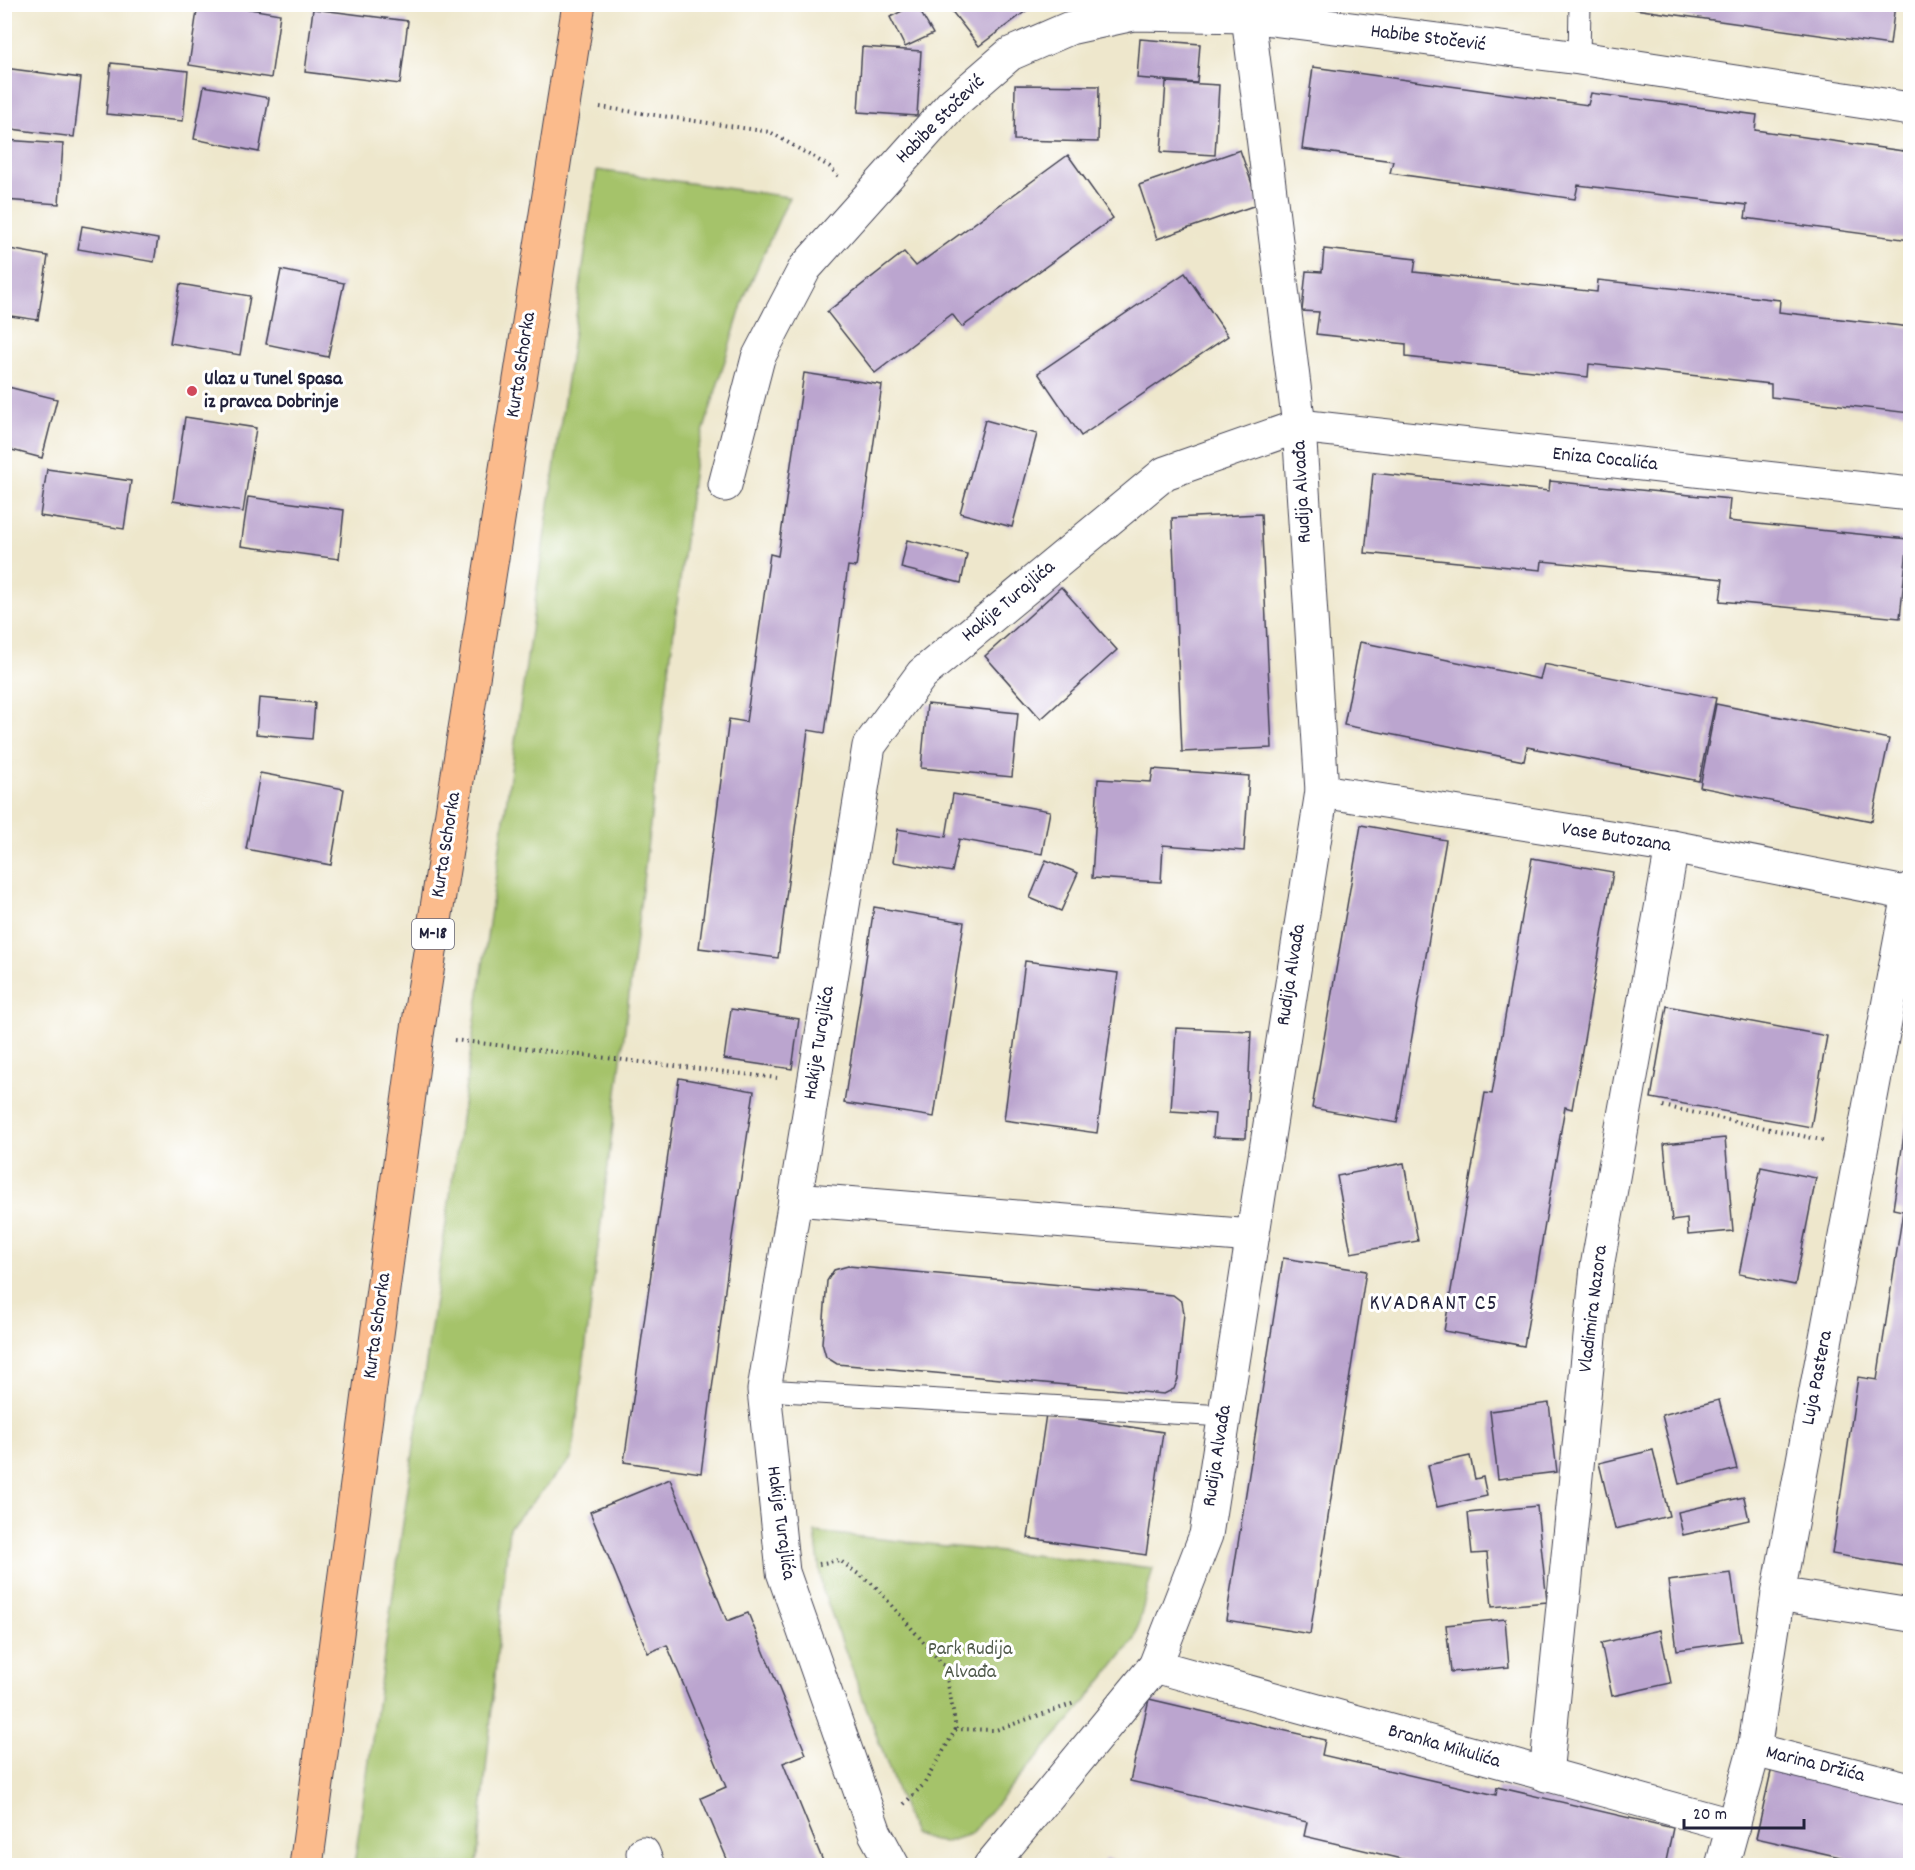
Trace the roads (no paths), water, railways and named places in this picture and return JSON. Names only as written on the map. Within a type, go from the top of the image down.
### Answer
[{"type":"main road","name":"Kurta Schorka","points":[[306,1866],[417,1035],[579,4]]},
{"type":"street","name":"Habibe Stočević","points":[[725,485],[758,358],[805,268],[951,105],[1010,54],[1070,28],[1134,14],[1248,16],[1578,58],[1911,109]]},
{"type":"street","name":"Rudija Alvađa","points":[[990,1866],[1155,1666],[1206,1535],[1322,791],[1299,426],[1248,16]]},
{"type":"street","name":"Eniza Cocalića","points":[[1299,426],[1911,494]]},
{"type":"street","name":"Hakije Turajlića","points":[[893,1866],[875,1833],[783,1572],[764,1390],[869,746],[922,675],[1165,473],[1299,426]]},
{"type":"street","name":"Vase Butozana","points":[[1322,791],[1672,847],[1910,892]]},
{"type":"street","name":"Vladimira Nazora","points":[[1546,1775],[1597,1267],[1672,847]]},
{"type":"street","name":"Luja Pastera","points":[[1722,1866],[1754,1750],[1778,1594],[1861,1148],[1899,1012],[1910,892]]},
{"type":"street","points":[[795,1199],[1252,1236]]},
{"type":"street","points":[[1778,1594],[1911,1615]]},
{"type":"street","name":"Branka Mikulića","points":[[1155,1666],[1734,1826]]},
{"type":"street","name":"Marina Držića","points":[[1754,1750],[1911,1789]]},
{"type":"lane","points":[[1578,58],[1580,4]]},
{"type":"lane","points":[[764,1390],[1224,1416]]},
{"type":"place","name":"Ulaz u Tunel Spasa iz pravca Dobrinje","points":[[192,391]]},
{"type":"district","name":"KVADRANT C5","points":[[1434,1304]]},
{"type":"park label","name":"Park Rudija Alvađa","points":[[970,1662]]}]
